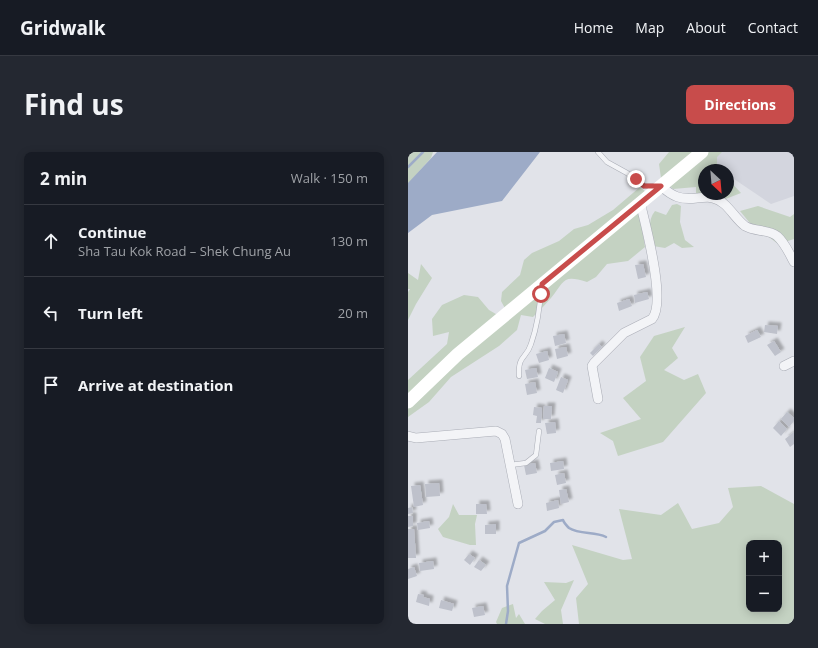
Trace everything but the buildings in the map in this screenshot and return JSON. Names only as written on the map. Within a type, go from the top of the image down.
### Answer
[{"type":"main road","points":[[408,402],[458,354],[702,152]]},
{"type":"street","points":[[661,186],[675,196],[684,200],[709,197],[714,198],[724,205],[744,226],[751,229],[773,233],[778,236],[794,262]]},
{"type":"street","points":[[598,399],[592,366],[624,333],[652,319],[657,309],[655,272],[642,210],[642,201]]},
{"type":"street","points":[[784,366],[794,361]]},
{"type":"street","points":[[408,436],[416,438],[496,431],[502,434],[505,439],[518,504]]},
{"type":"lane","points":[[598,152],[607,162],[627,173],[644,186],[661,186]]},
{"type":"lane","points":[[519,376],[518,365],[531,346],[540,306],[542,284]]},
{"type":"lane","points":[[510,465],[526,463],[536,455],[539,430]]},
{"type":"shaded area","points":[[720,152],[794,152],[794,196],[771,204],[734,179],[734,164],[717,164],[712,159]]},
{"type":"green space","points":[[411,152],[433,152],[431,158],[408,184],[408,155]]},
{"type":"green space","points":[[669,152],[722,152],[717,157],[717,164],[698,164],[698,196],[696,193],[696,187],[673,189],[661,178],[659,164]]},
{"type":"green space","points":[[734,185],[741,193],[734,196]]},
{"type":"green space","points":[[640,187],[646,192],[642,226],[645,247],[628,261],[607,264],[596,277],[587,282],[568,279],[562,283],[549,301],[533,317],[521,315],[517,330],[499,346],[451,377],[429,402],[408,417],[408,380],[447,344],[449,332],[433,336],[432,319],[442,305],[464,295],[478,297],[489,310],[501,317],[507,312],[501,301],[502,292],[520,275],[524,260],[532,253],[559,241],[574,229],[588,225],[613,210]]},
{"type":"green space","points":[[701,200],[723,200],[715,203]]},
{"type":"green space","points":[[677,204],[681,206],[680,222],[685,240],[694,247],[682,248],[674,243],[665,248],[653,246],[650,227],[652,215],[655,211],[666,215],[672,205]]},
{"type":"green space","points":[[758,206],[790,217],[794,214],[794,239],[778,244],[749,222],[740,211]]},
{"type":"green space","points":[[421,264],[432,278],[408,320],[408,292],[410,289],[408,289],[408,273],[418,280]]},
{"type":"green space","points":[[685,327],[672,348],[678,358],[664,370],[684,380],[698,374],[706,393],[663,442],[618,456],[613,441],[600,433],[641,419],[623,398],[646,381],[640,357],[654,336]]},
{"type":"green space","points":[[761,486],[794,504],[794,624],[579,624],[576,598],[588,584],[572,545],[623,560],[632,559],[619,509],[661,515],[678,503],[692,529],[719,523],[733,507],[728,488]]},
{"type":"green space","points":[[453,504],[459,515],[477,515],[475,524],[476,545],[470,545],[443,537],[438,529],[449,517]]},
{"type":"green space","points":[[574,580],[561,610],[563,624],[545,624],[535,619],[555,600],[544,582],[566,583]]},
{"type":"green space","points":[[513,604],[516,618],[519,614],[525,624],[497,624],[496,622],[502,608]]},
{"type":"water","points":[[437,152],[540,152],[502,201],[432,215],[408,233],[408,183]]},
{"type":"waterway","points":[[408,167],[423,152]]},
{"type":"waterway","points":[[506,624],[508,611],[507,586],[519,543],[545,531],[554,522],[563,520],[569,528],[573,530],[606,537]]},
{"type":"route","points":[[541,294],[542,284],[661,186],[644,186],[636,179]]}]
